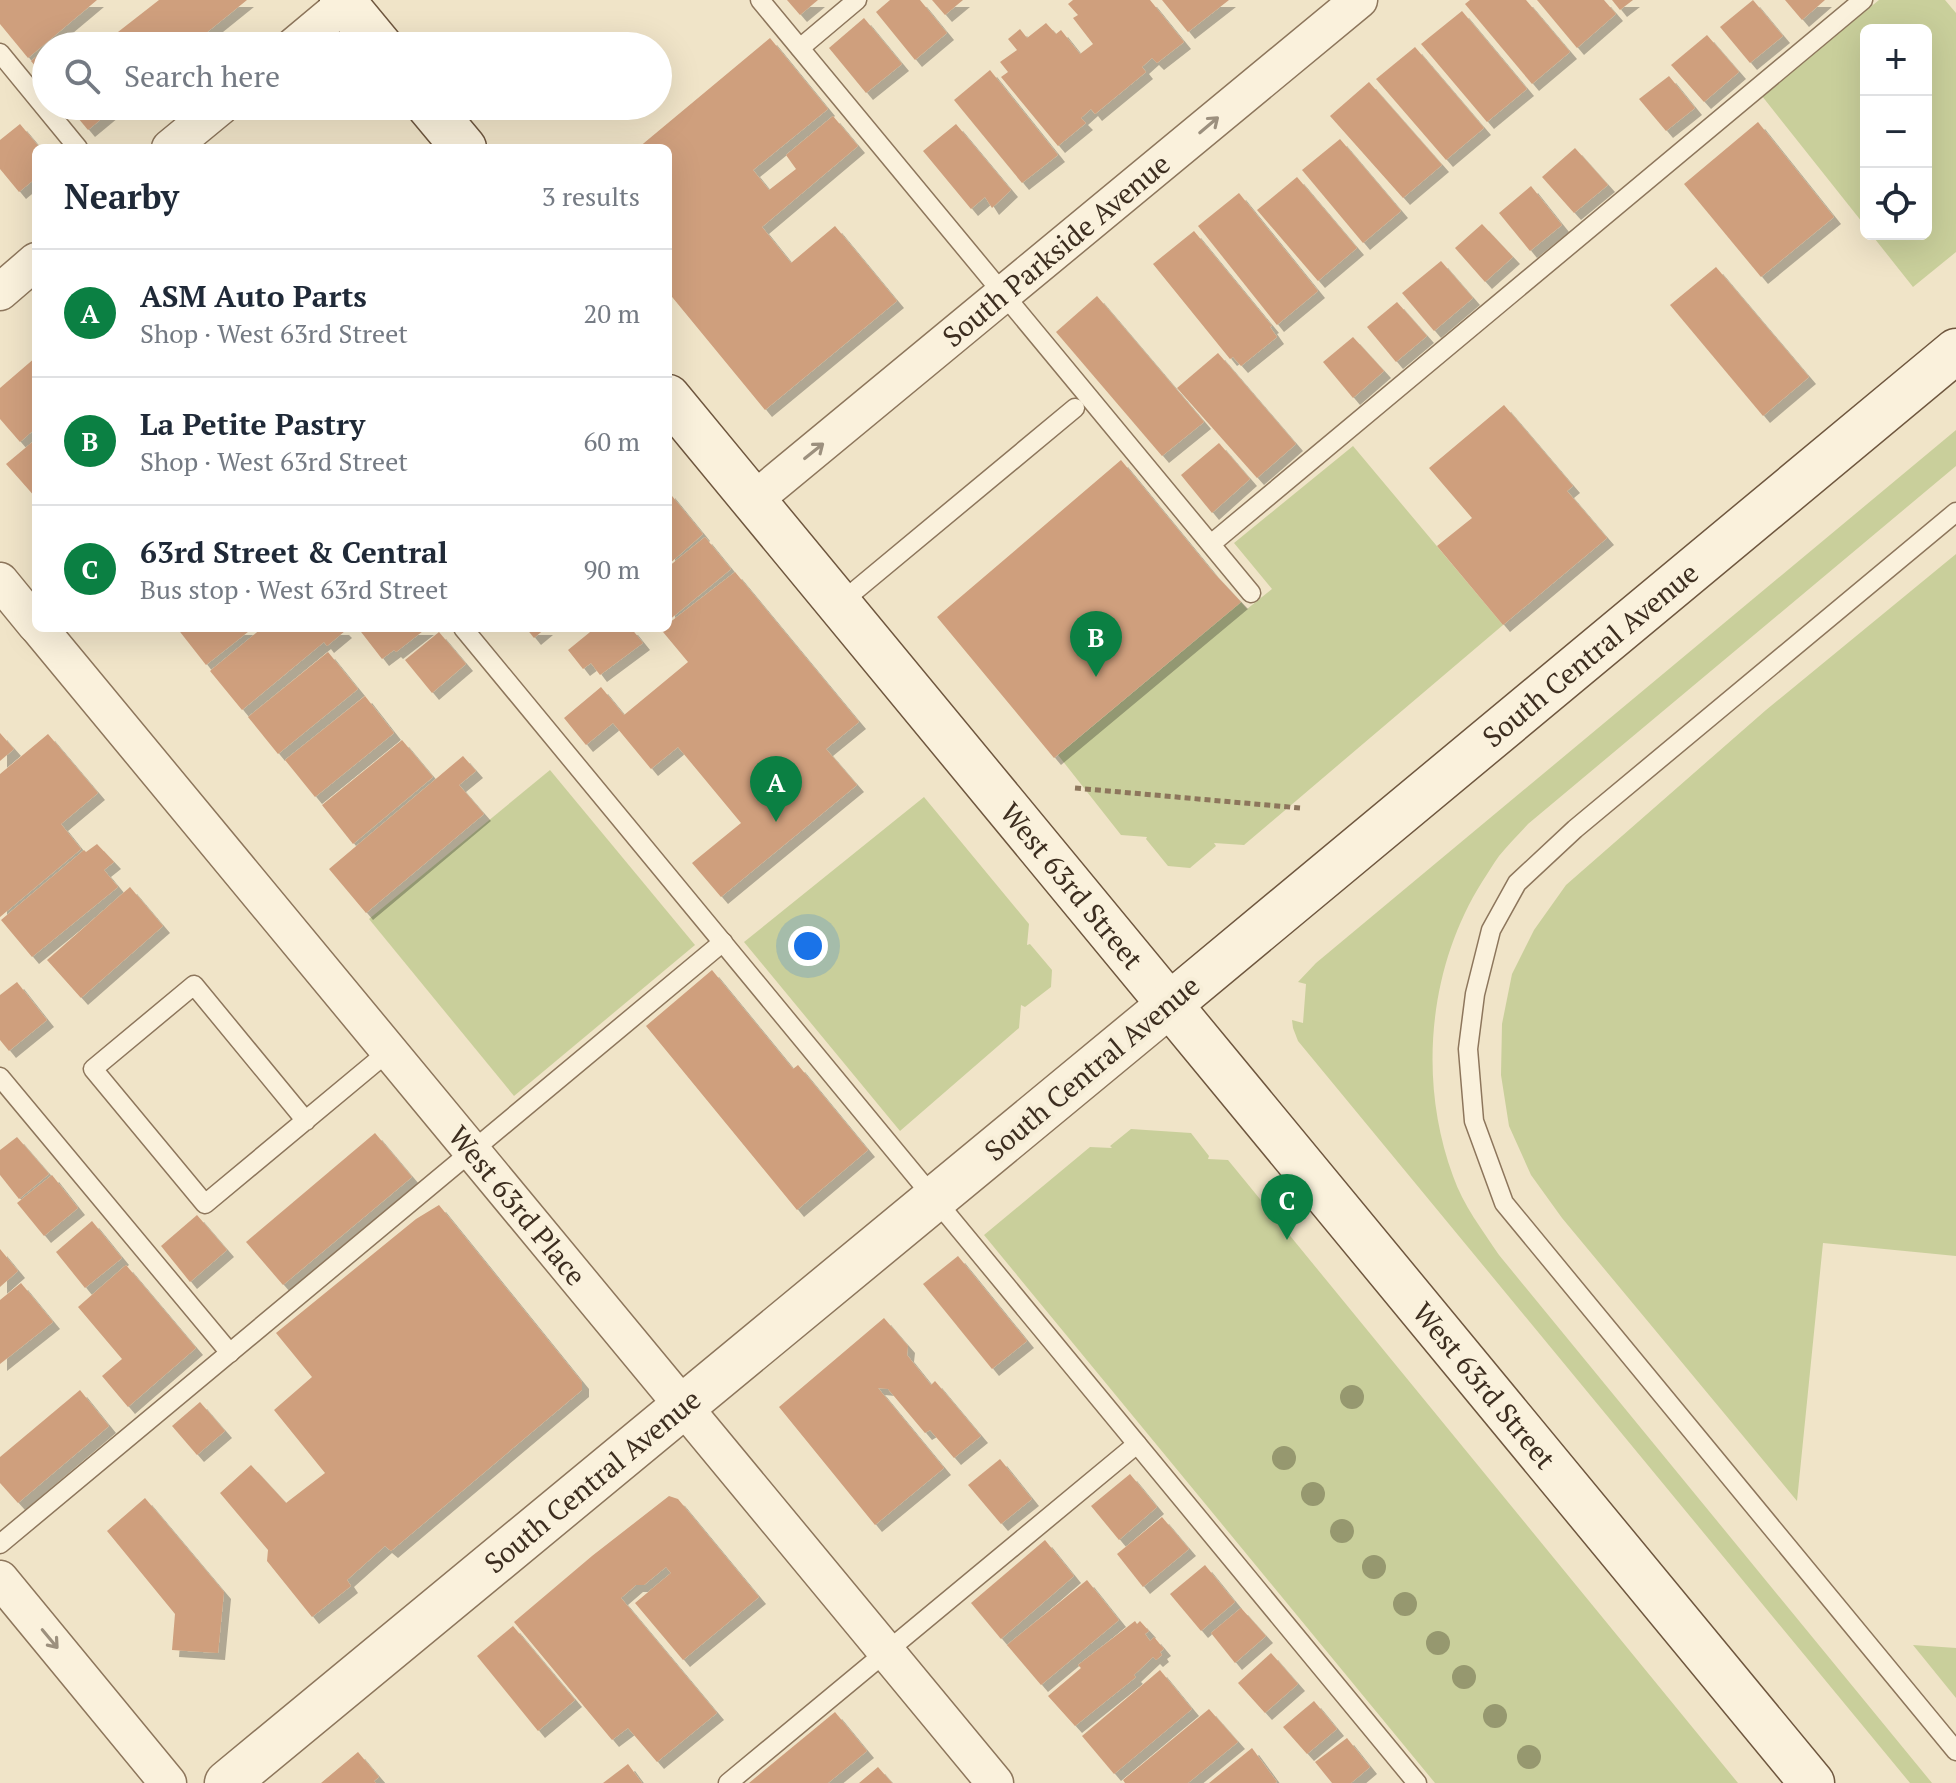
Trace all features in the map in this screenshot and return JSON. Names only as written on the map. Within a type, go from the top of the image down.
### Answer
[{"type":"main road","points":[[345,1],[369,32]]},
{"type":"main road","points":[[441,120],[461,144]]},
{"type":"main road","name":"South Central Avenue","points":[[227,1783],[1956,351]]},
{"type":"main road","name":"West 63rd Street","points":[[672,402],[1812,1783]]},
{"type":"street","name":"South Parkside Avenue","points":[[754,500],[1359,0]]},
{"type":"street","points":[[310,32],[345,1]]},
{"type":"street","points":[[175,144],[204,120]]},
{"type":"street","points":[[0,292],[32,264]]},
{"type":"street","name":"West 63rd Place","points":[[0,581],[32,620]]},
{"type":"street","name":"West 63rd Place","points":[[42,632],[995,1783]]},
{"type":"street","points":[[0,1579],[168,1783]]},
{"type":"lane","points":[[760,0],[1251,593]]},
{"type":"lane","points":[[800,48],[857,0]]},
{"type":"lane","points":[[1211,544],[1863,0]]},
{"type":"lane","points":[[0,53],[32,92]]},
{"type":"lane","points":[[55,120],[75,144]]},
{"type":"lane","points":[[839,604],[1075,408]]},
{"type":"lane","points":[[1956,512],[1575,829],[1517,883],[1491,930],[1475,994],[1468,1049],[1474,1121],[1504,1203],[1956,1751]]},
{"type":"lane","points":[[466,632],[1417,1783]]},
{"type":"lane","points":[[0,1544],[723,942]]},
{"type":"lane","points":[[306,1121],[194,985],[93,1069],[205,1204],[306,1121],[389,1051]]},
{"type":"lane","points":[[0,1077],[230,1353]]},
{"type":"lane","points":[[728,1783],[1137,1444]]},
{"type":"path","points":[[1075,788],[1300,808]]},
{"type":"green space","points":[[1879,0],[1945,0],[1956,13],[1956,252],[1913,287],[1876,240],[1932,240],[1932,24],[1860,24],[1860,219],[1762,96]]},
{"type":"green space","points":[[1956,430],[1956,466],[1528,824],[1499,856],[1464,915],[1450,951],[1434,1026],[1435,1102],[1442,1140],[1457,1187],[1480,1227],[1499,1255],[1932,1783],[1910,1783],[1298,1041],[1292,1020],[1303,1023],[1306,984],[1298,982],[1316,963]]},
{"type":"green space","points":[[1353,446],[1503,625],[1244,845],[1214,843],[1216,846],[1190,868],[1168,866],[1147,837],[1121,835],[1058,755],[1241,602],[1247,609],[1272,589],[1234,543]]},
{"type":"green space","points":[[1956,554],[1956,1256],[1823,1243],[1797,1501],[1562,1218],[1531,1175],[1509,1126],[1501,1075],[1502,1024],[1512,974],[1534,930],[1566,885],[1766,710]]},
{"type":"green space","points":[[550,770],[695,945],[514,1096],[369,919]]},
{"type":"green space","points":[[924,797],[1029,924],[1027,945],[1030,944],[1052,970],[1051,987],[1025,1007],[1021,1005],[1019,1028],[900,1131],[744,942]]},
{"type":"green space","points":[[1131,1129],[1191,1133],[1209,1156],[1208,1159],[1228,1160],[1738,1783],[1435,1783],[984,1235],[1090,1147],[1112,1148],[1110,1146]]},
{"type":"green space","points":[[1913,1645],[1956,1648],[1956,1698]]},
{"type":"building","points":[[0,0],[97,0],[59,32],[32,32],[32,55],[28,58],[0,24]]},
{"type":"building","points":[[159,0],[247,0],[207,32],[118,32]]},
{"type":"building","points":[[787,0],[818,0],[800,15]]},
{"type":"building","points":[[890,0],[920,0],[947,33],[915,60],[876,12]]},
{"type":"building","points":[[932,0],[963,0],[945,15]]},
{"type":"building","points":[[1073,0],[1150,0],[1184,42],[1157,63],[1152,58],[1142,67],[1146,72],[1095,114],[1091,109],[1081,118],[1086,123],[1058,146],[1001,77],[1008,72],[1000,62],[1017,50],[1008,39],[1020,29],[1027,38],[1046,23],[1056,34],[1061,30],[1080,54],[1093,44],[1073,18],[1078,15],[1068,4]]},
{"type":"building","points":[[1162,0],[1229,0],[1188,32]]},
{"type":"building","points":[[1470,0],[1526,0],[1570,52],[1532,84],[1465,4]]},
{"type":"building","points":[[1537,0],[1604,0],[1616,14],[1577,48]]},
{"type":"building","points":[[1612,0],[1633,0],[1620,10]]},
{"type":"building","points":[[1753,0],[1783,36],[1750,63],[1720,27]]},
{"type":"building","points":[[1785,0],[1825,0],[1802,20]]},
{"type":"building","points":[[1462,11],[1527,89],[1487,122],[1421,44]]},
{"type":"building","points":[[864,18],[902,64],[866,93],[829,48]]},
{"type":"building","points":[[1707,35],[1739,72],[1704,102],[1671,65]]},
{"type":"building","points":[[770,38],[828,109],[753,170],[769,190],[796,169],[786,155],[833,116],[858,146],[762,227],[791,263],[835,226],[897,301],[765,410],[672,297],[672,144],[643,144]]},
{"type":"building","points":[[1415,47],[1484,128],[1446,160],[1376,79]]},
{"type":"building","points":[[990,70],[1058,155],[1022,183],[954,100]]},
{"type":"building","points":[[1669,76],[1695,108],[1666,131],[1639,99]]},
{"type":"building","points":[[1369,82],[1442,165],[1403,198],[1330,116]]},
{"type":"building","points":[[80,120],[100,120],[88,130]]},
{"type":"building","points":[[1758,122],[1834,217],[1761,277],[1684,184]]},
{"type":"building","points":[[20,124],[37,144],[32,144],[32,181],[19,192],[0,169],[0,140]]},
{"type":"building","points":[[956,124],[1011,190],[992,208],[985,197],[971,209],[923,151]]},
{"type":"building","points":[[1340,139],[1401,211],[1363,243],[1302,170]]},
{"type":"building","points":[[1575,148],[1608,185],[1574,213],[1542,177]]},
{"type":"building","points":[[1297,177],[1357,248],[1318,281],[1257,210]]},
{"type":"building","points":[[1531,186],[1562,225],[1530,251],[1499,213]]},
{"type":"building","points":[[1239,193],[1318,291],[1277,325],[1198,226]]},
{"type":"building","points":[[1482,224],[1513,257],[1485,282],[1455,248]]},
{"type":"building","points":[[1194,231],[1272,326],[1277,337],[1241,366],[1233,357],[1230,359],[1153,264]]},
{"type":"building","points":[[1441,261],[1473,298],[1434,331],[1402,293]]},
{"type":"building","points":[[1716,267],[1809,377],[1763,416],[1670,305]]},
{"type":"building","points":[[1097,296],[1204,422],[1162,456],[1056,332]]},
{"type":"building","points":[[1397,302],[1427,336],[1396,362],[1367,327]]},
{"type":"building","points":[[1353,337],[1384,371],[1353,398],[1323,362]]},
{"type":"building","points":[[1218,353],[1296,444],[1257,478],[1177,388]]},
{"type":"building","points":[[32,360],[32,432],[20,442],[0,419],[0,388]]},
{"type":"building","points":[[1504,405],[1573,486],[1567,491],[1607,538],[1503,625],[1437,546],[1472,518],[1429,468]]},
{"type":"building","points":[[32,442],[32,493],[6,464]]},
{"type":"building","points":[[1219,443],[1250,479],[1212,513],[1181,475]]},
{"type":"building","points":[[1121,460],[1241,602],[1054,758],[937,617]]},
{"type":"building","points":[[672,496],[703,534],[672,561]]},
{"type":"building","points":[[705,537],[731,569],[672,618],[672,564]]},
{"type":"building","points":[[735,572],[859,722],[826,749],[857,785],[721,897],[692,863],[741,823],[678,747],[651,769],[613,723],[586,745],[564,718],[601,687],[624,715],[688,662],[663,632],[672,632],[672,621]]},
{"type":"building","points":[[180,632],[248,632],[206,665]]},
{"type":"building","points":[[257,632],[344,632],[327,646],[324,642],[242,710],[210,671]]},
{"type":"building","points":[[361,632],[422,632],[396,652],[394,650],[382,659]]},
{"type":"building","points":[[439,632],[466,664],[432,693],[405,660]]},
{"type":"building","points":[[590,632],[634,632],[643,643],[600,675],[591,663],[583,669],[568,650]]},
{"type":"building","points":[[328,652],[358,689],[278,754],[248,717]]},
{"type":"building","points":[[365,696],[394,733],[315,797],[285,760]]},
{"type":"building","points":[[0,733],[14,749],[0,761]]},
{"type":"building","points":[[48,734],[98,793],[61,824],[81,849],[0,917],[0,774]]},
{"type":"building","points":[[402,740],[433,777],[353,844],[322,805]]},
{"type":"building","points":[[463,756],[476,771],[459,785],[484,814],[366,913],[329,869]]},
{"type":"building","points":[[97,844],[114,862],[104,870],[118,887],[32,957],[1,920],[84,850],[86,852]]},
{"type":"building","points":[[130,887],[163,926],[81,998],[47,960]]},
{"type":"building","points":[[712,970],[793,1069],[798,1065],[868,1150],[797,1210],[646,1026]]},
{"type":"building","points":[[17,982],[47,1020],[9,1051],[0,1040],[0,995]]},
{"type":"building","points":[[375,1133],[412,1177],[283,1285],[246,1242]]},
{"type":"building","points":[[17,1137],[49,1174],[19,1199],[0,1175],[0,1150]]},
{"type":"building","points":[[52,1175],[78,1208],[44,1236],[17,1203]]},
{"type":"building","points":[[439,1205],[582,1382],[582,1390],[391,1551],[385,1546],[347,1580],[351,1586],[312,1617],[267,1561],[268,1550],[220,1493],[251,1465],[286,1503],[325,1473],[274,1410],[312,1377],[276,1333],[416,1219]]},
{"type":"building","points":[[197,1215],[227,1250],[190,1282],[161,1246]]},
{"type":"building","points":[[92,1221],[122,1258],[85,1288],[56,1252]]},
{"type":"building","points":[[0,1249],[18,1271],[0,1287]]},
{"type":"building","points":[[958,1256],[1027,1341],[992,1369],[923,1284]]},
{"type":"building","points":[[126,1265],[196,1348],[128,1407],[102,1376],[122,1359],[78,1307]]},
{"type":"building","points":[[21,1283],[53,1322],[0,1364],[0,1300]]},
{"type":"building","points":[[884,1318],[908,1346],[907,1355],[931,1385],[935,1381],[981,1436],[954,1458],[930,1430],[925,1433],[888,1389],[878,1388],[944,1468],[875,1525],[779,1407]]},
{"type":"building","points":[[80,1390],[109,1426],[18,1503],[0,1483],[0,1457]]},
{"type":"building","points":[[200,1402],[225,1431],[197,1455],[172,1426]]},
{"type":"building","points":[[1000,1459],[1032,1499],[1001,1524],[968,1485]]},
{"type":"building","points":[[1130,1474],[1157,1507],[1119,1540],[1091,1506]]},
{"type":"building","points":[[669,1496],[678,1499],[759,1597],[683,1660],[635,1603],[671,1573],[666,1567],[621,1598],[717,1713],[657,1762],[628,1728],[612,1740],[514,1622]]},
{"type":"building","points":[[145,1498],[224,1592],[218,1653],[172,1650],[175,1614],[107,1531]]},
{"type":"building","points":[[1162,1517],[1189,1549],[1143,1587],[1117,1554]]},
{"type":"building","points":[[1045,1540],[1074,1576],[1001,1639],[971,1603]]},
{"type":"building","points":[[1205,1565],[1235,1602],[1201,1631],[1170,1594]]},
{"type":"building","points":[[1087,1580],[1119,1620],[1041,1685],[1007,1645]]},
{"type":"building","points":[[1241,1608],[1266,1636],[1235,1663],[1211,1633]]},
{"type":"building","points":[[1135,1621],[1137,1624],[1140,1621],[1149,1631],[1145,1634],[1150,1641],[1154,1637],[1164,1649],[1160,1652],[1162,1655],[1156,1660],[1153,1657],[1134,1675],[1136,1677],[1075,1726],[1048,1696],[1081,1668],[1078,1665]]},
{"type":"building","points":[[513,1626],[575,1700],[538,1731],[477,1656]]},
{"type":"building","points":[[1271,1653],[1298,1684],[1265,1713],[1238,1683]]},
{"type":"building","points":[[1160,1670],[1192,1709],[1114,1774],[1082,1736]]},
{"type":"building","points":[[1314,1701],[1337,1729],[1307,1754],[1283,1727]]},
{"type":"building","points":[[1209,1709],[1238,1742],[1188,1783],[1125,1783],[1123,1780]]},
{"type":"building","points":[[835,1712],[867,1751],[828,1783],[749,1783]]},
{"type":"building","points":[[1347,1738],[1370,1767],[1351,1783],[1332,1783],[1315,1762]]},
{"type":"building","points":[[1252,1748],[1277,1782],[1209,1783]]},
{"type":"building","points":[[358,1752],[379,1777],[374,1781],[376,1783],[321,1783]]},
{"type":"building","points":[[628,1764],[642,1783],[603,1783]]},
{"type":"building","points":[[878,1767],[892,1783],[859,1783]]},
{"type":"place","name":"La Petite Pastry","points":[[1096,677]]},
{"type":"place","name":"ASM Auto Parts","points":[[776,822]]},
{"type":"place","name":"63rd Street & Central","points":[[1287,1240]]}]
